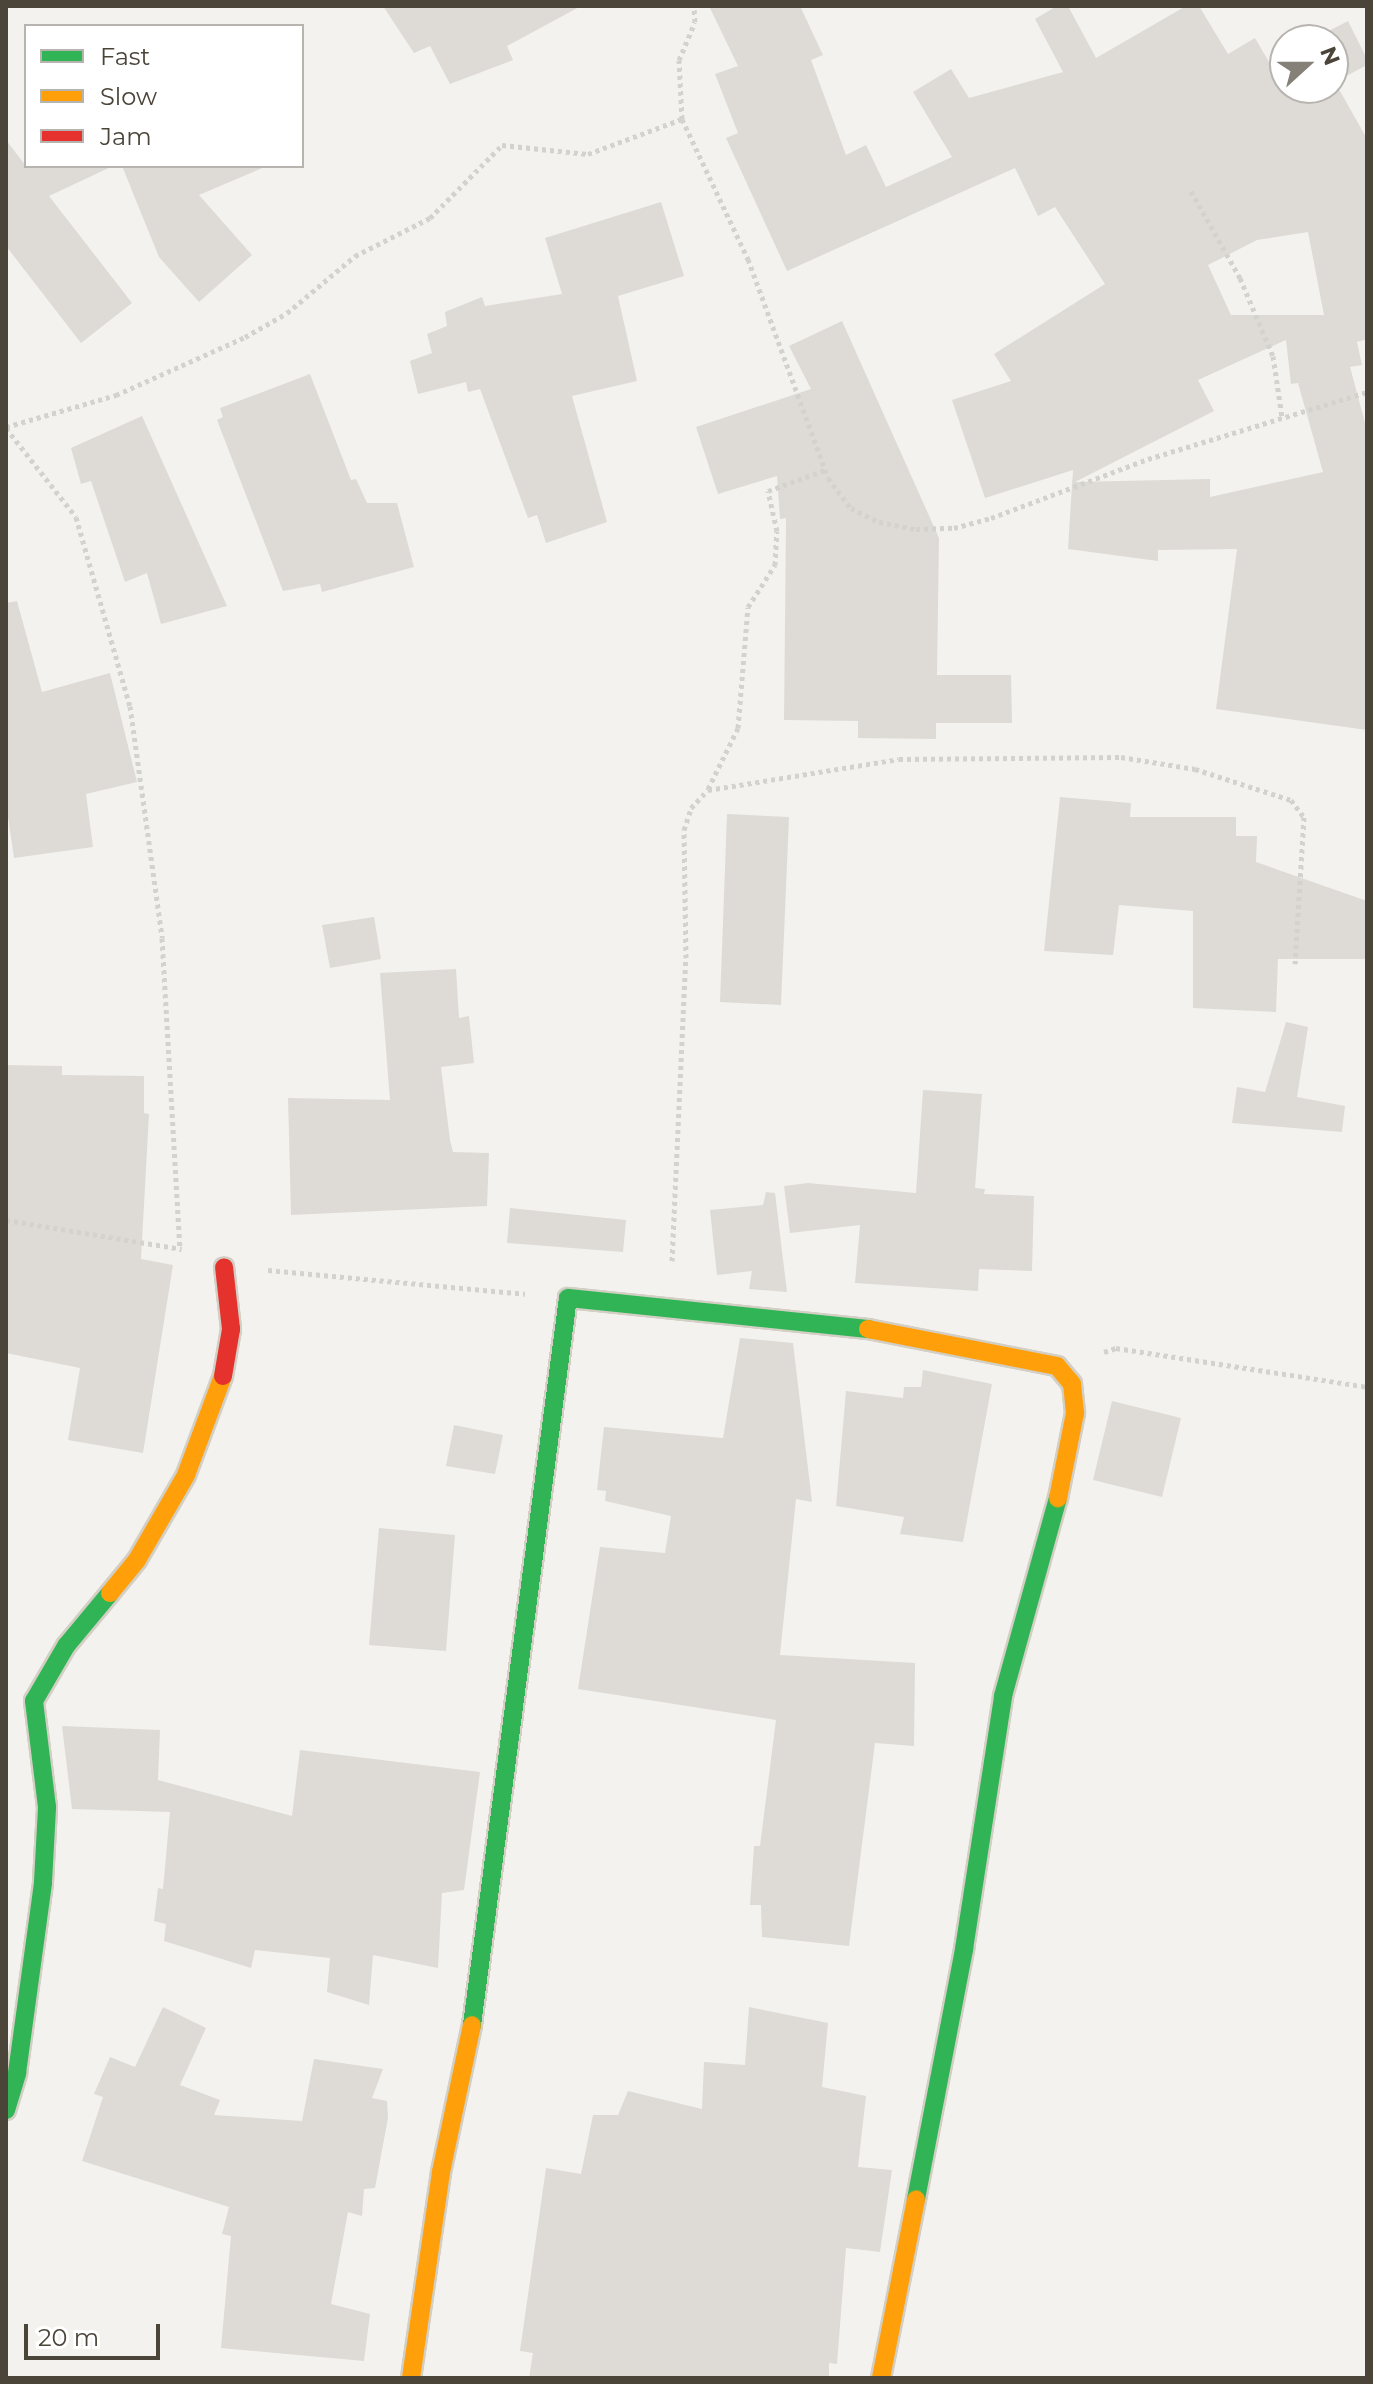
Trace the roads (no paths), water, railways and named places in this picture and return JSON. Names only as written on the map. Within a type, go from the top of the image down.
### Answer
[{"type":"street","points":[[6,2110],[17,2073],[43,1882],[47,1807],[34,1701],[66,1646],[137,1560],[186,1475],[226,1369],[231,1329],[224,1267]]},
{"type":"street","points":[[411,2378],[441,2172],[473,2015],[568,1298],[826,1321],[1057,1366],[1072,1384],[1075,1413],[1068,1460],[1003,1696],[964,1949],[881,2378]]}]
